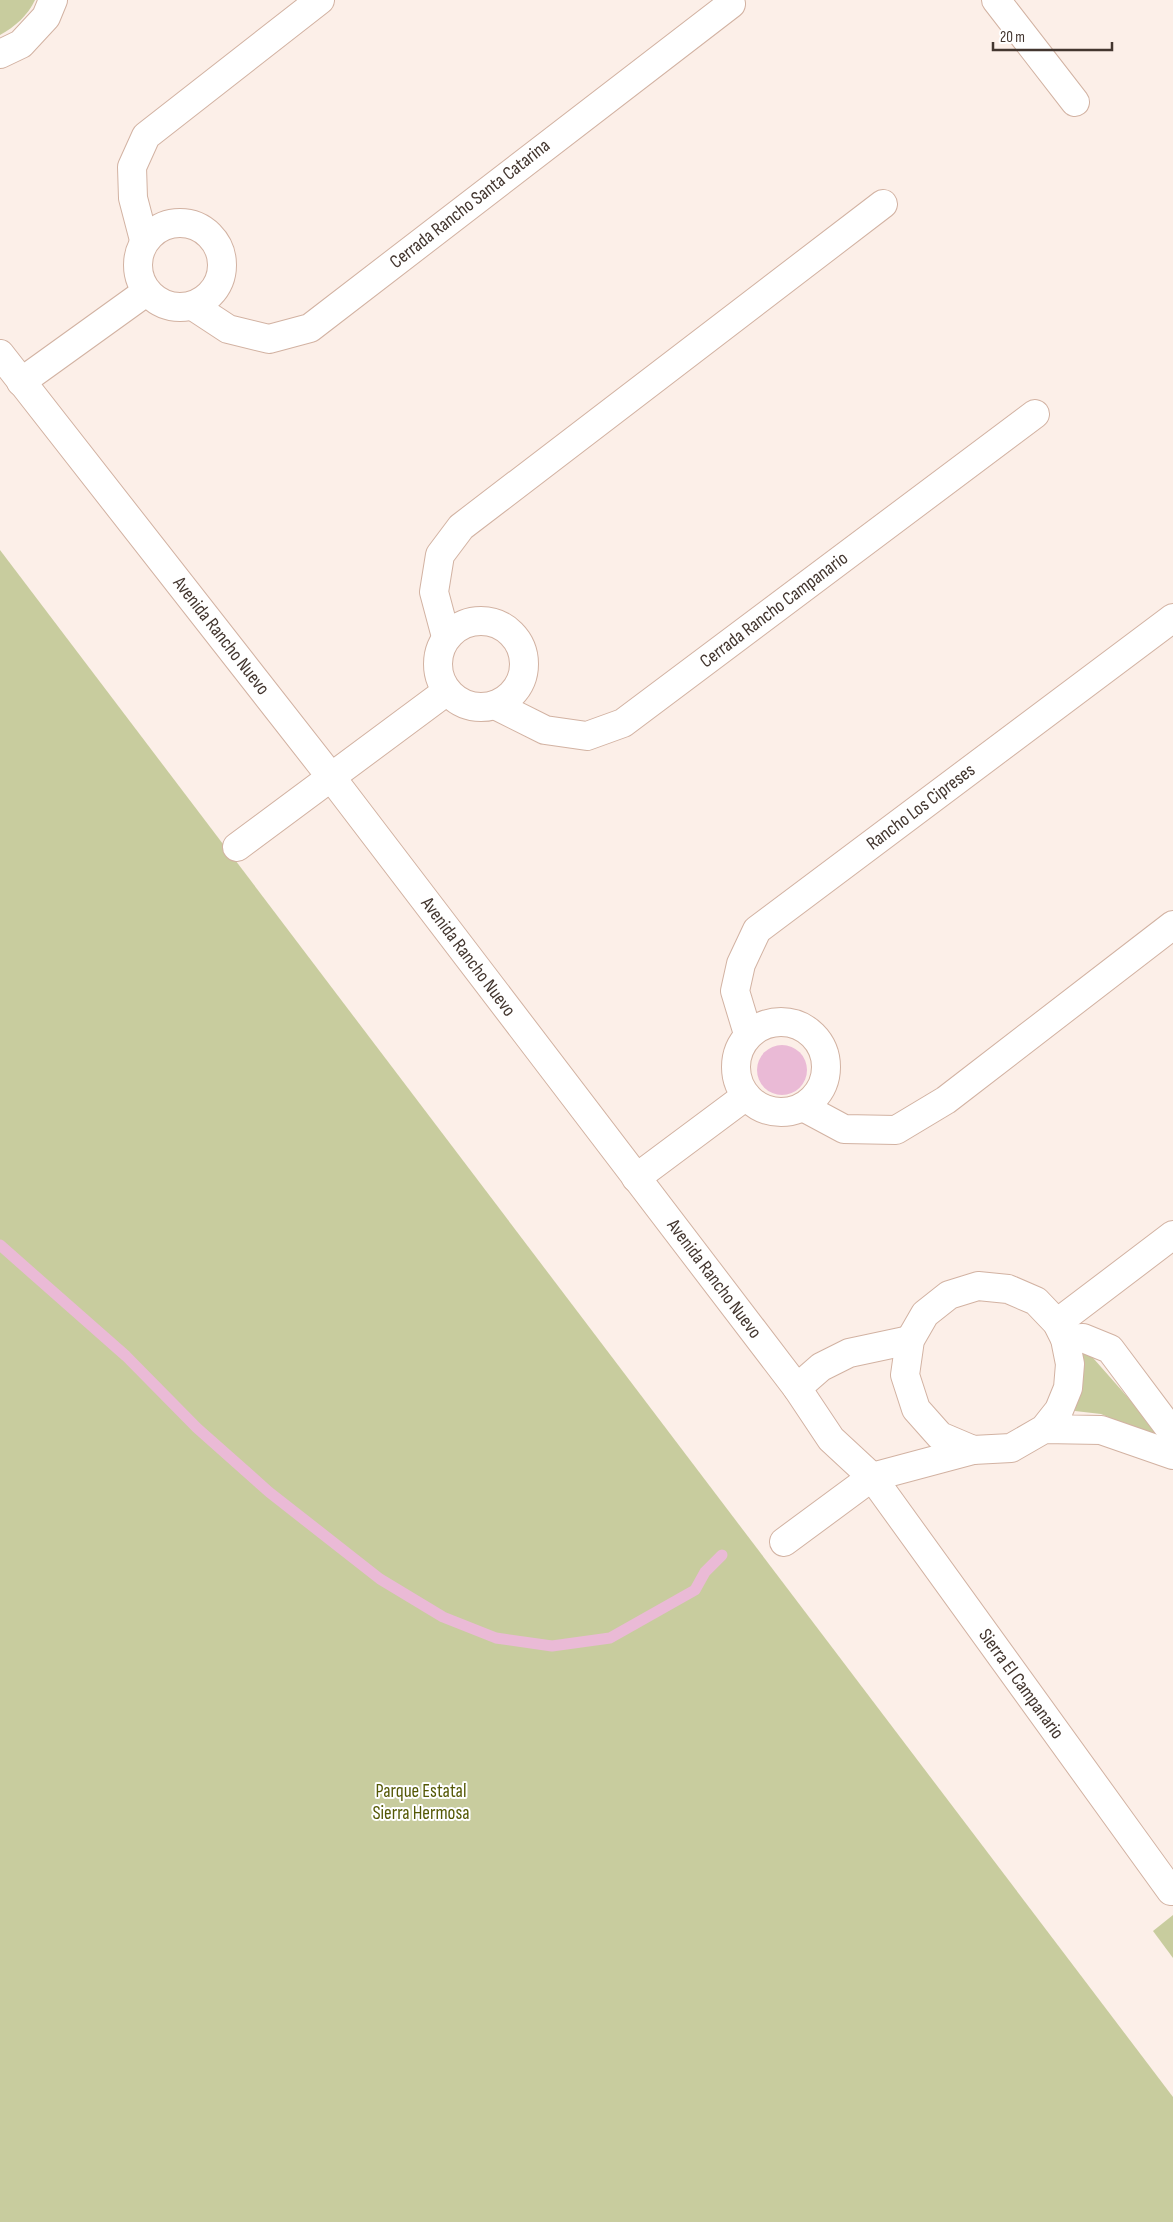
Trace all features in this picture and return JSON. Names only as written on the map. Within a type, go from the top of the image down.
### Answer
[{"type":"street","points":[[0,54],[22,44],[46,17],[53,0]]},
{"type":"street","points":[[144,240],[162,226],[185,222],[206,232],[220,250],[222,273],[212,294],[193,306],[168,306],[146,292],[137,266],[144,240],[133,198],[132,167],[146,136],[320,0]]},
{"type":"street","points":[[996,0],[1075,102]]},
{"type":"street","name":"Cerrada Rancho Santa Catarina","points":[[193,306],[228,329],[269,339],[310,328],[731,4]]},
{"type":"street","points":[[446,637],[434,592],[440,555],[461,527],[883,204]]},
{"type":"street","points":[[22,382],[146,292]]},
{"type":"street","name":"Avenida Rancho Nuevo","points":[[0,354],[332,777],[797,1388],[831,1439],[872,1477]]},
{"type":"street","name":"Cerrada Rancho Campanario","points":[[495,705],[546,730],[587,736],[623,723],[1034,414]]},
{"type":"street","name":"Rancho Los Cipreses","points":[[748,1034],[735,991],[741,964],[757,930],[1173,618]]},
{"type":"street","points":[[482,620],[501,625],[517,638],[524,657],[523,677],[512,694],[495,705],[477,707],[460,702],[447,691],[438,673],[438,654],[446,637],[462,624],[482,620]]},
{"type":"street","points":[[237,848],[447,691]]},
{"type":"street","points":[[803,1107],[844,1129],[896,1130],[946,1100],[1173,925]]},
{"type":"street","points":[[784,1021],[803,1026],[818,1040],[826,1057],[826,1077],[818,1094],[803,1107],[783,1113],[762,1109],[746,1096],[736,1076],[737,1054],[748,1034],[765,1024],[784,1021]]},
{"type":"street","points":[[636,1178],[746,1096]]},
{"type":"street","points":[[1061,1331],[1173,1235]]},
{"type":"street","points":[[784,1542],[872,1477],[973,1450],[1011,1448],[1044,1429],[1059,1410],[1068,1388],[1070,1364],[1061,1331],[1036,1301],[1008,1289],[978,1286],[949,1295],[925,1314],[910,1340],[905,1376],[916,1409],[940,1436],[973,1450]]},
{"type":"street","points":[[1061,1331],[1110,1349],[1173,1433]]},
{"type":"street","points":[[797,1388],[821,1367],[849,1353],[910,1340]]},
{"type":"street","points":[[1044,1429],[1101,1430],[1173,1455]]},
{"type":"street","name":"Sierra El Campanario","points":[[872,1477],[1171,1891]]},
{"type":"green space","points":[[0,0],[35,0],[29,11],[20,20],[0,35]]},
{"type":"green space","name":"Parque Estatal Sierra Hermosa","points":[[0,550],[1173,2097],[1173,2222],[0,2222]]},
{"type":"green space","points":[[1079,1342],[1168,1443],[1101,1414],[1075,1411]]},
{"type":"green space","points":[[1173,1915],[1173,1958],[1153,1931]]},
{"type":"shaded area","points":[[777,1045],[787,1045],[800,1052],[807,1065],[807,1075],[800,1088],[787,1095],[777,1095],[768,1091],[761,1084],[757,1075],[757,1065],[761,1056],[768,1049]]},
{"type":"waterway","points":[[0,1245],[126,1356],[197,1428],[269,1492],[380,1579],[443,1617],[496,1638],[552,1646],[610,1638],[695,1590],[705,1572],[722,1555]]}]
